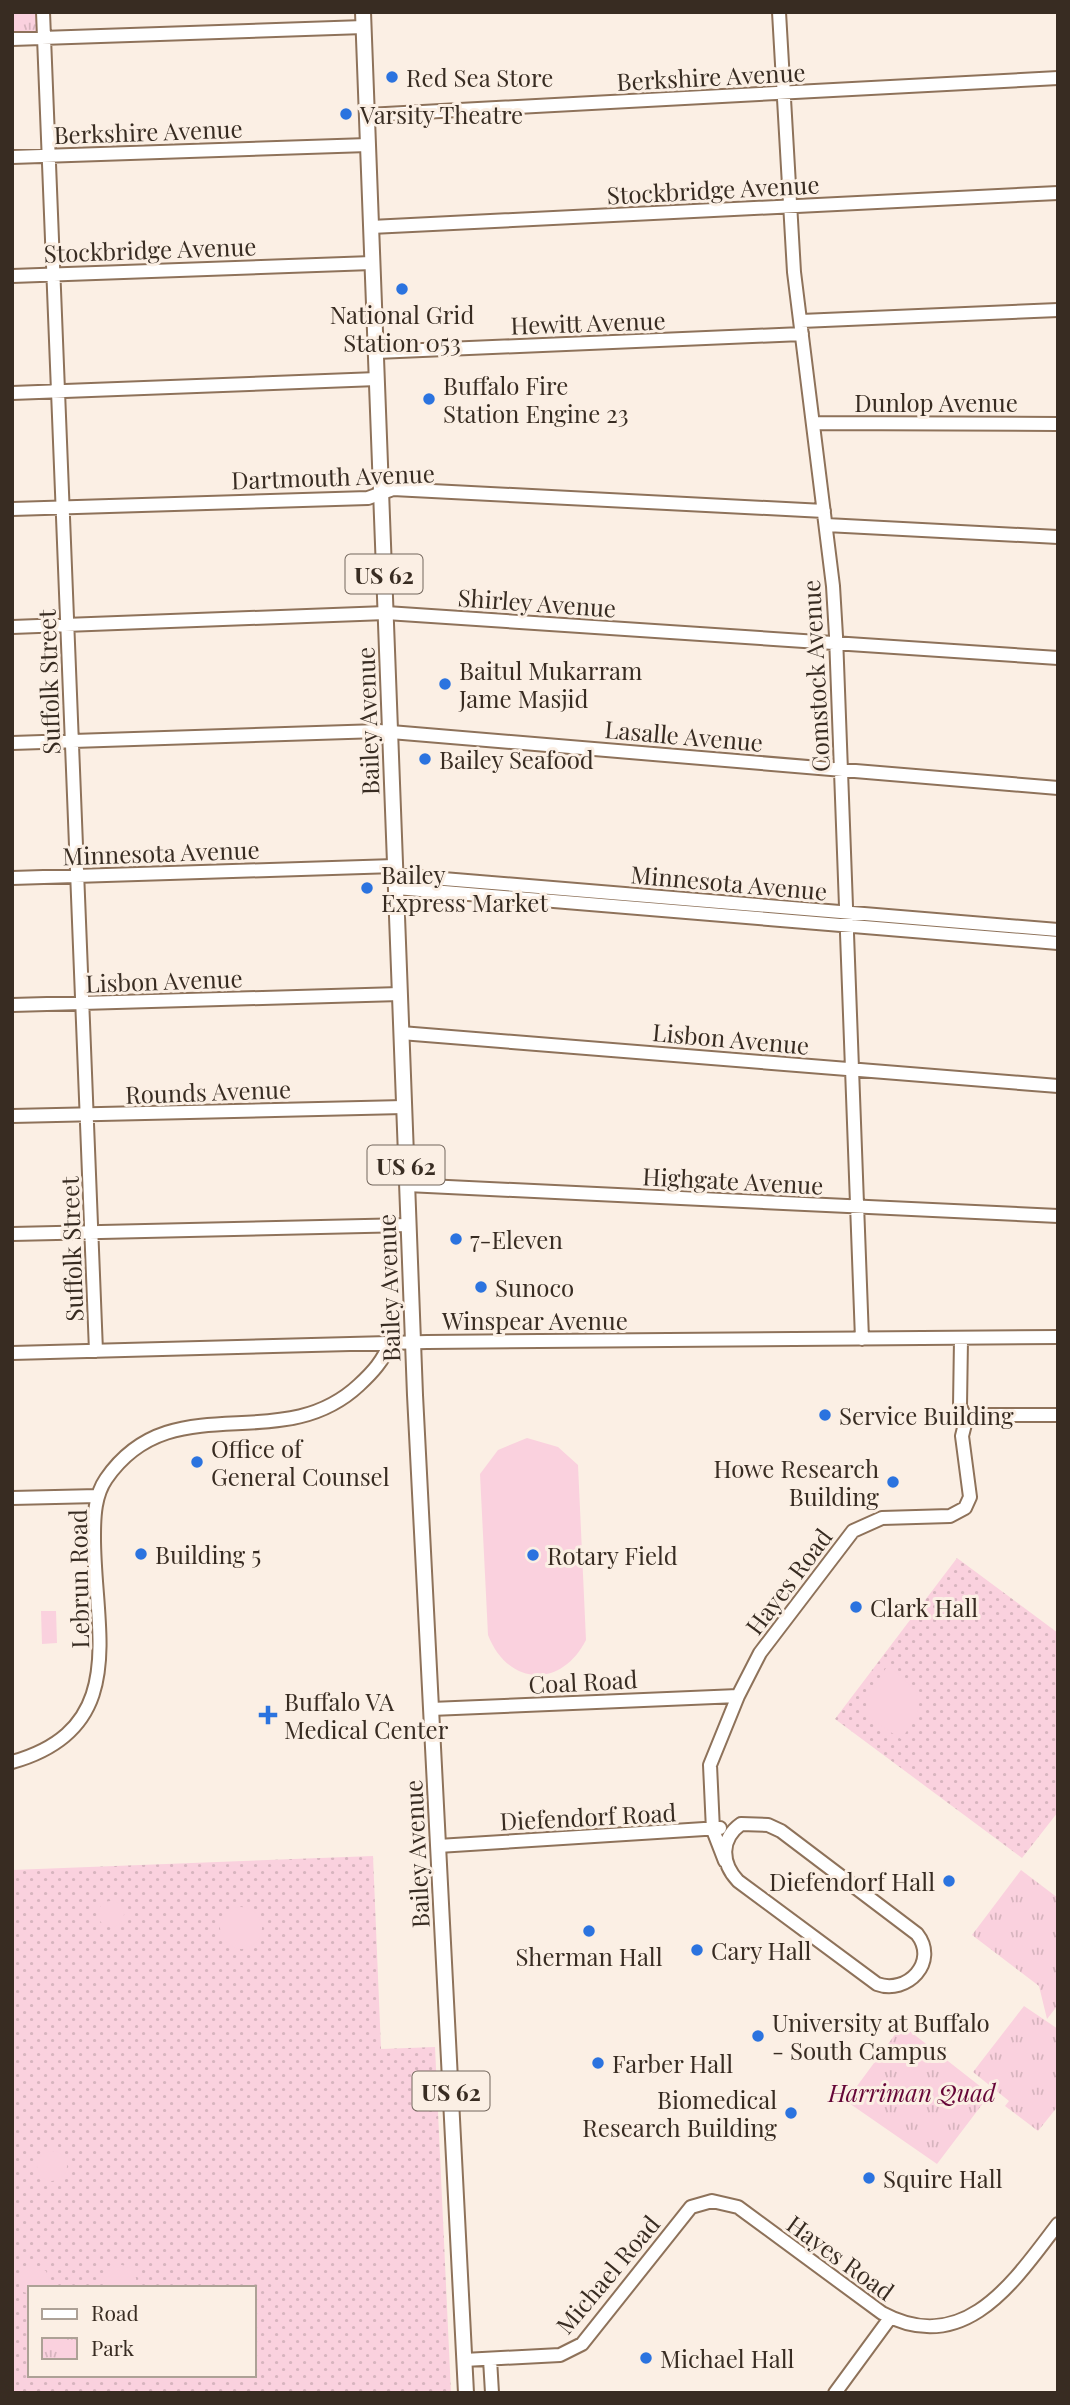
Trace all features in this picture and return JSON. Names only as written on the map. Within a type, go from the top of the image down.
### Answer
[{"type":"main road","name":"Bailey Avenue","points":[[363,20],[413,1342],[466,2393]]},
{"type":"street","name":"Suffolk Street","points":[[43,12],[96,1351]]},
{"type":"street","name":"Comstock Avenue","points":[[779,12],[790,206],[836,642],[862,1339]]},
{"type":"street","points":[[12,39],[363,20]]},
{"type":"street","name":"Berkshire Avenue","points":[[367,115],[1058,79]]},
{"type":"street","name":"Berkshire Avenue","points":[[12,157],[368,145]]},
{"type":"street","name":"Stockbridge Avenue","points":[[371,227],[1058,193]]},
{"type":"street","name":"Stockbridge Avenue","points":[[12,275],[373,263]]},
{"type":"street","name":"Hewitt Avenue","points":[[376,352],[1058,310]]},
{"type":"street","points":[[12,393],[377,379]]},
{"type":"street","name":"Dunlop Avenue","points":[[814,423],[1058,424]]},
{"type":"street","name":"Dartmouth Avenue","points":[[12,509],[368,498],[393,489],[825,518],[1058,537]]},
{"type":"street","name":"Shirley Avenue","points":[[12,626],[386,613],[1058,658]]},
{"type":"street","name":"Lasalle Avenue","points":[[12,743],[390,732],[1058,788]]},
{"type":"street","name":"Minnesota Avenue","points":[[396,876],[621,908],[1058,930]]},
{"type":"street","name":"Minnesota Avenue","points":[[12,878],[396,876],[623,893],[1058,943]]},
{"type":"street","points":[[621,908],[623,893]]},
{"type":"street","name":"Lisbon Avenue","points":[[12,1004],[400,994]]},
{"type":"street","name":"Lisbon Avenue","points":[[401,1032],[1058,1086]]},
{"type":"street","name":"Rounds Avenue","points":[[12,1116],[404,1107]]},
{"type":"street","name":"Highgate Avenue","points":[[407,1185],[1058,1216]]},
{"type":"street","points":[[12,1234],[409,1226]]},
{"type":"street","name":"Winspear Avenue","points":[[12,1353],[413,1342],[1058,1338]]},
{"type":"street","points":[[961,1339],[960,1406],[966,1420],[980,1415],[1058,1415]]},
{"type":"street","name":"Lebrun Road","points":[[12,1762],[60,1740],[78,1723],[94,1693],[101,1656],[94,1546],[98,1496],[105,1480],[124,1458],[158,1434],[189,1426],[285,1422],[331,1405],[355,1389],[378,1366],[390,1343]]},
{"type":"street","name":"Hayes Road","points":[[725,1861],[713,1830],[710,1765],[738,1696],[770,1637],[853,1531],[882,1518],[950,1516],[965,1508],[970,1497],[962,1436],[966,1420]]},
{"type":"street","points":[[12,1498],[98,1496]]},
{"type":"street","name":"Coal Road","points":[[431,1709],[738,1696]]},
{"type":"street","points":[[725,1861],[729,1835],[741,1824]]},
{"type":"street","name":"Diefendorf Road","points":[[438,1846],[713,1830],[741,1824],[768,1825],[781,1831],[917,1934],[923,1944],[920,1970],[903,1985],[887,1987],[877,1984],[738,1881],[725,1861]]},
{"type":"street","name":"Hayes Road","points":[[691,2207],[712,2201],[738,2207],[864,2302],[890,2318],[912,2324],[944,2325],[983,2310],[1003,2295],[1058,2224]]},
{"type":"street","name":"Michael Road","points":[[464,2360],[560,2355],[582,2344],[691,2207]]},
{"type":"street","points":[[835,2393],[890,2318]]},
{"type":"street","points":[[490,2359],[492,2393]]},
{"type":"green space","points":[[38,12],[36,31],[12,33],[12,13]]},
{"type":"green space","name":"Rotary Field","points":[[527,1438],[558,1447],[578,1465],[586,1640],[563,1667],[535,1675],[521,1672],[508,1664],[497,1652],[488,1635],[480,1474],[498,1450]]},
{"type":"green space","points":[[957,1558],[1058,1633],[1058,1812],[1022,1858],[835,1719]]},
{"type":"green space","points":[[41,1611],[56,1611],[57,1643],[42,1644]]},
{"type":"green space","points":[[888,1665],[916,1691],[918,1716],[901,1739],[868,1717],[866,1698]]},
{"type":"green space","points":[[373,1856],[381,2049],[435,2047],[451,2393],[12,2393],[12,1870]]},
{"type":"green space","points":[[1021,1870],[1058,1898],[1058,2005],[1047,2019],[1039,1986],[972,1935]]},
{"type":"green space","points":[[111,1901],[120,1905],[124,1914],[120,1923],[111,1927],[102,1923],[98,1914],[102,1905]]},
{"type":"green space","points":[[241,1907],[256,1913],[262,1928],[256,1943],[241,1949],[226,1943],[220,1928],[226,1913]]},
{"type":"green space","points":[[1024,2006],[1058,2029],[1058,2106],[1038,2131],[1005,2106],[1009,2101],[973,2072]]},
{"type":"green space","name":"Harriman Quad","points":[[902,2025],[990,2094],[937,2164],[846,2101]]},
{"type":"green space","points":[[52,2151],[58,2152],[66,2160],[66,2172],[58,2180],[52,2181],[46,2180],[38,2172],[37,2166],[38,2160],[46,2152]]},
{"type":"green space","points":[[32,2264],[46,2271],[49,2280],[47,2286],[28,2286],[28,2293],[20,2291],[19,2276],[23,2267]]},
{"type":"green space","points":[[116,2264],[125,2266],[136,2278],[136,2286],[105,2286],[105,2274]]},
{"type":"place","name":"Red Sea Store","points":[[392,77]]},
{"type":"place","name":"Varsity Theatre","points":[[346,114]]},
{"type":"place","name":"National Grid Station 053","points":[[402,289]]},
{"type":"place","name":"Buffalo Fire Station Engine 23","points":[[429,399]]},
{"type":"place","name":"Baitul Mukarram Jame Masjid","points":[[445,684]]},
{"type":"place","name":"Bailey Seafood","points":[[425,759]]},
{"type":"place","name":"Bailey Express Market","points":[[367,888]]},
{"type":"place","name":"7-Eleven","points":[[456,1239]]},
{"type":"place","name":"Sunoco","points":[[481,1287]]},
{"type":"place","name":"Service Building","points":[[825,1415]]},
{"type":"place","name":"Office of General Counsel","points":[[197,1462]]},
{"type":"place","name":"Howe Research Building","points":[[893,1482]]},
{"type":"place","name":"Building 5","points":[[141,1554]]},
{"type":"place","name":"Rotary Field","points":[[533,1555]]},
{"type":"place","name":"Clark Hall","points":[[856,1607]]},
{"type":"place","name":"Buffalo VA Medical Center","points":[[268,1715]]},
{"type":"place","name":"Diefendorf Hall","points":[[949,1881]]},
{"type":"place","name":"Sherman Hall","points":[[589,1931]]},
{"type":"place","name":"Cary Hall","points":[[697,1950]]},
{"type":"place","name":"University at Buffalo - South Campus","points":[[758,2036]]},
{"type":"place","name":"Farber Hall","points":[[598,2063]]},
{"type":"place","name":"Biomedical Research Building","points":[[791,2113]]},
{"type":"place","name":"Squire Hall","points":[[869,2178]]},
{"type":"place","name":"Michael Hall","points":[[646,2358]]}]
